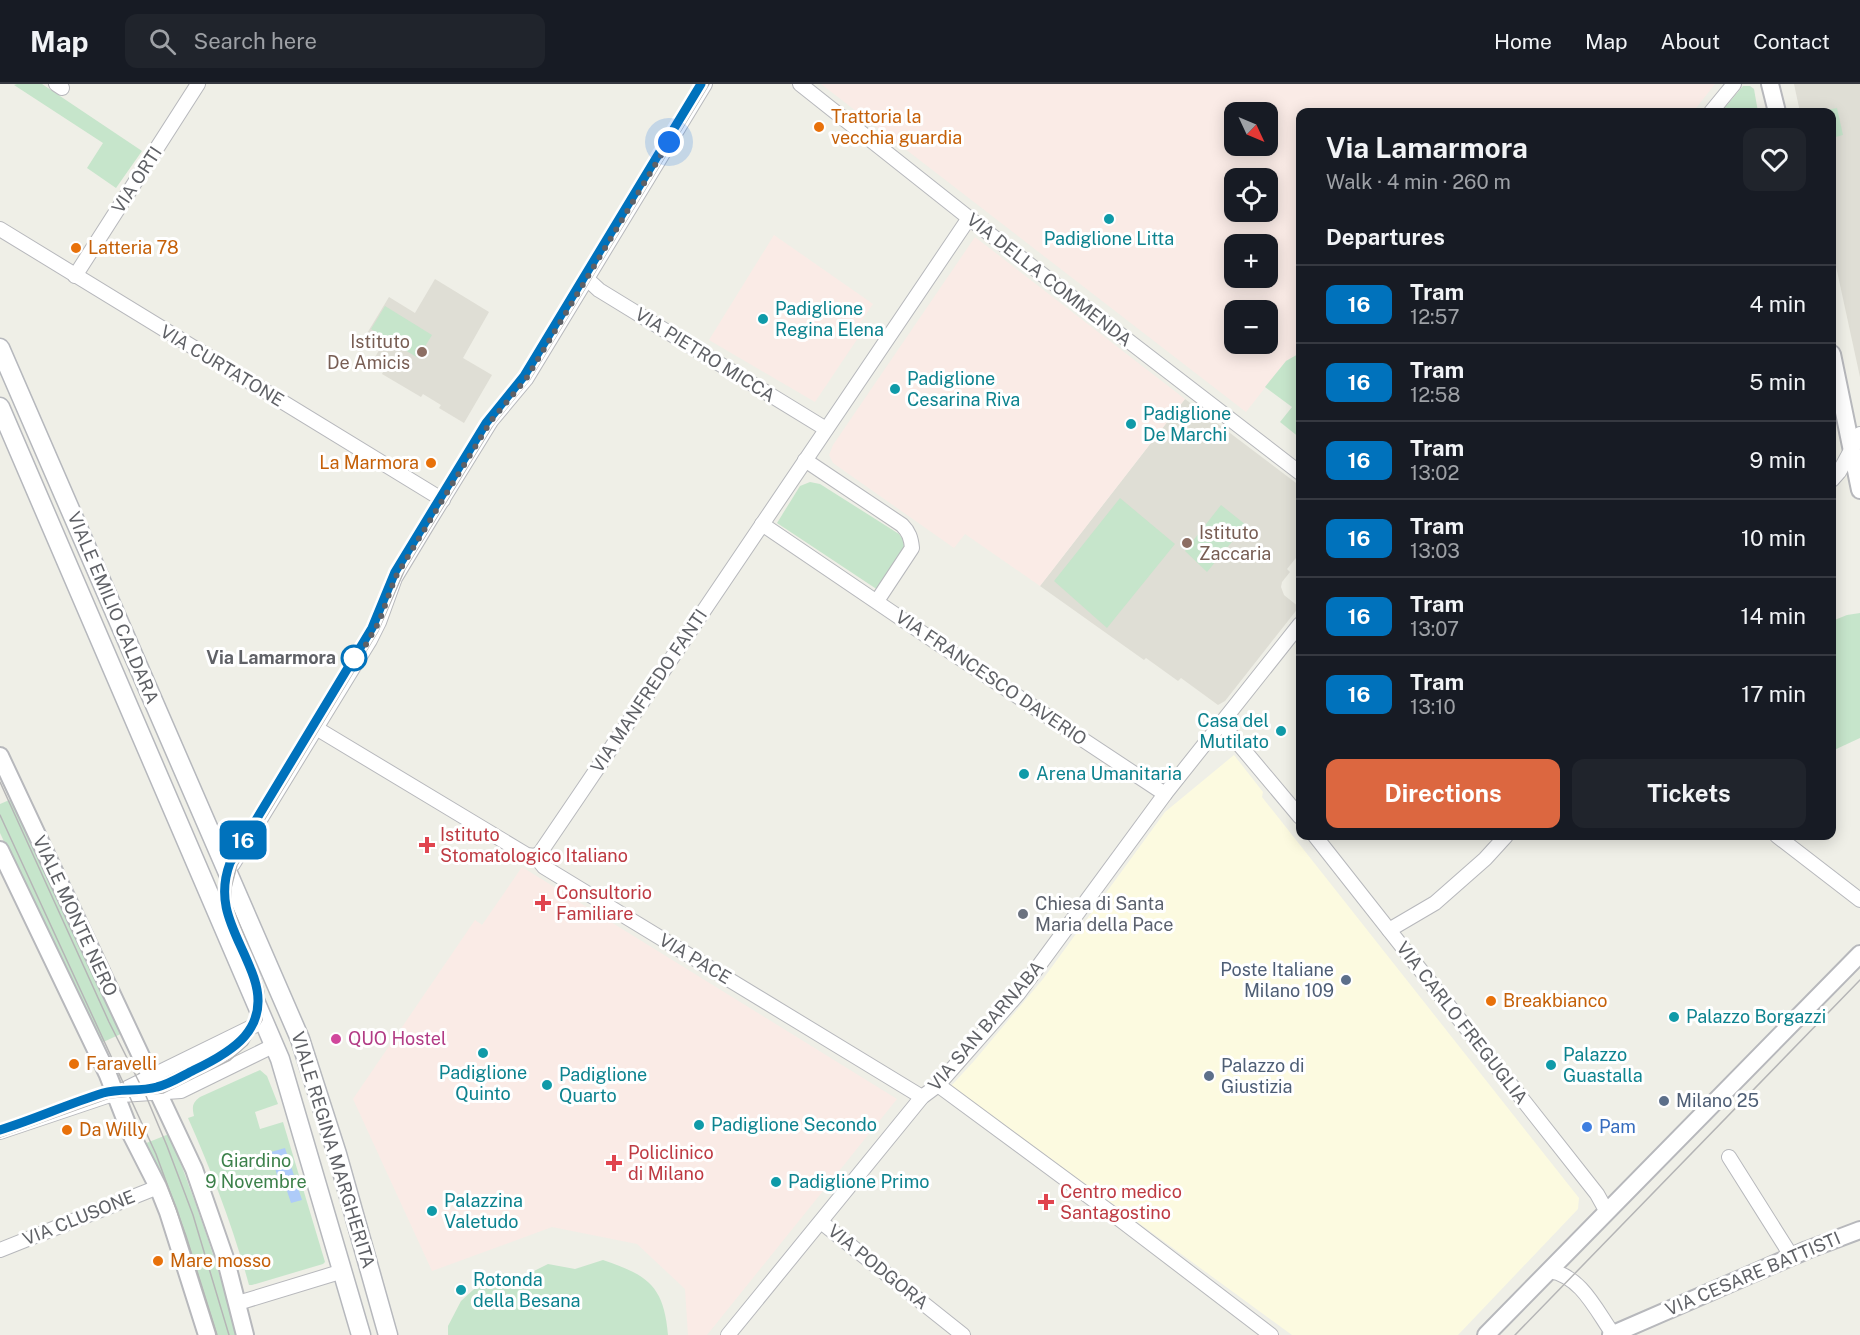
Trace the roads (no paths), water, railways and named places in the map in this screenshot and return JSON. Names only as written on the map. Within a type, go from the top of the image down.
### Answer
[{"type":"main road","name":"VIALE EMILIO CALDARA","points":[[0,348],[226,869]]},
{"type":"main road","name":"VIALE EMILIO CALDARA","points":[[0,407],[203,878]]},
{"type":"main road","points":[[203,878],[226,869]]},
{"type":"main road","name":"VIALE REGINA MARGHERITA","points":[[226,869],[298,1034],[337,1154],[388,1335]]},
{"type":"main road","name":"VIALE REGINA MARGHERITA","points":[[203,878],[275,1045],[286,1076],[361,1335]]},
{"type":"main road","points":[[264,1021],[288,1010]]},
{"type":"main road","points":[[275,1045],[298,1034]]},
{"type":"main road","points":[[344,1271],[369,1263]]},
{"type":"street","name":"VIA ORTI","points":[[75,276],[198,84]]},
{"type":"street","points":[[226,869],[233,864],[370,640],[395,578],[491,421],[526,379],[705,84]]},
{"type":"street","name":"VIA DELLA COMMENDA","points":[[800,84],[969,218],[1296,470]]},
{"type":"street","points":[[1714,108],[1734,84]]},
{"type":"street","points":[[1770,84],[1776,108]]},
{"type":"street","points":[[877,601],[912,548],[908,531],[805,460],[969,218]]},
{"type":"street","name":"VIA CURTATONE","points":[[1,230],[443,500]]},
{"type":"street","name":"VIA PIETRO MICCA","points":[[586,279],[599,290],[826,429]]},
{"type":"street","points":[[1836,374],[1860,490]]},
{"type":"street","points":[[1836,475],[1860,434]]},
{"type":"street","name":"VIA MANFREDO FANTI","points":[[535,856],[540,853],[805,460]]},
{"type":"street","name":"VIA FRANCESCO DAVERIO","points":[[762,524],[1165,794]]},
{"type":"street","name":"VIA SAN BARNABA","points":[[728,1335],[922,1097],[938,1085],[1018,994],[1165,794],[1296,629]]},
{"type":"street","points":[[1222,724],[1296,812]]},
{"type":"street","name":"VIA PACE","points":[[316,728],[527,855],[535,856],[544,867],[922,1097]]},
{"type":"street","name":"VIALE MONTE NERO","points":[[0,756],[7,787],[160,1093],[194,1169],[207,1202],[238,1303],[245,1335]]},
{"type":"street","name":"VIA CARLO FREGUGLIA","points":[[1318,840],[1598,1194],[1607,1212]]},
{"type":"street","points":[[1389,930],[1435,903],[1485,859],[1502,840]]},
{"type":"street","points":[[1782,840],[1860,900]]},
{"type":"street","points":[[0,850],[108,1075],[131,1134],[158,1187],[172,1223],[207,1335]]},
{"type":"street","points":[[1486,1335],[1860,954]]},
{"type":"street","name":"VIALE REGINA MARGHERITA","points":[[151,1075],[264,1021]]},
{"type":"street","name":"VIALE REGINA MARGHERITA","points":[[160,1093],[185,1089],[275,1045]]},
{"type":"street","points":[[115,1095],[151,1075]]},
{"type":"street","points":[[938,1085],[1271,1335]]},
{"type":"street","points":[[0,1132],[96,1099],[115,1095],[160,1093]]},
{"type":"street","points":[[1729,1157],[1792,1257]]},
{"type":"street","name":"VIA CLUSONE","points":[[0,1250],[158,1187]]},
{"type":"street","name":"VIA PODGORA","points":[[821,1222],[963,1335]]},
{"type":"street","name":"VIA CESARE BATTISTI","points":[[1612,1334],[1860,1230]]},
{"type":"street","points":[[238,1303],[344,1271]]},
{"type":"street","points":[[1550,1271],[1566,1275],[1575,1283],[1586,1295],[1612,1334]]},
{"type":"water","points":[[285,1148],[302,1200],[291,1203],[284,1182],[279,1183],[271,1152]]},
{"type":"tram line","name":"16","points":[[0,1130],[106,1092],[145,1089],[167,1084],[226,1054],[246,1035],[255,1016],[258,996],[255,981],[224,905],[224,880],[230,863],[372,628],[395,572],[486,423],[519,384],[701,84]]},
{"type":"tram line","points":[[0,1137],[109,1098],[163,1093],[230,1060],[247,1045],[262,1020],[264,992],[259,972],[231,904],[231,888],[237,865],[378,631],[405,569],[493,425],[530,379],[709,84]]},
{"type":"tram line","points":[[0,782],[167,1146],[193,1215],[229,1335]]},
{"type":"tram line","points":[[0,815],[156,1154],[186,1236],[217,1335]]},
{"type":"tram line","points":[[1515,1335],[1860,980]]},
{"type":"place","name":"Trattoria la vecchia guardia","points":[[819,127]]},
{"type":"place","name":"Padiglione Litta","points":[[1109,219]]},
{"type":"place","name":"Latteria 78","points":[[76,248]]},
{"type":"place","name":"Padiglione Regina Elena","points":[[763,319]]},
{"type":"place","name":"Istituto De Amicis","points":[[422,352]]},
{"type":"place","name":"Padiglione Cesarina Riva","points":[[895,389]]},
{"type":"place","name":"Padiglione De Marchi","points":[[1131,424]]},
{"type":"place","name":"La Marmora","points":[[431,463]]},
{"type":"place","name":"Istituto Zaccaria","points":[[1187,543]]},
{"type":"place","name":"Via Lamarmora","points":[[354,658]]},
{"type":"place","name":"Casa del Mutilato","points":[[1281,731]]},
{"type":"place","name":"Arena Umanitaria","points":[[1024,774]]},
{"type":"place","name":"Istituto Stomatologico Italiano","points":[[427,845]]},
{"type":"place","name":"Consultorio Familiare","points":[[543,903]]},
{"type":"place","name":"Chiesa di Santa Maria della Pace","points":[[1023,914]]},
{"type":"place","name":"Poste Italiane Milano 109","points":[[1346,980]]},
{"type":"place","name":"Breakbianco","points":[[1491,1001]]},
{"type":"place","name":"Palazzo Borgazzi","points":[[1674,1017]]},
{"type":"place","name":"QUO Hostel","points":[[336,1039]]},
{"type":"place","name":"Padiglione Quinto","points":[[483,1053]]},
{"type":"place","name":"Faravelli","points":[[74,1064]]},
{"type":"place","name":"Palazzo Guastalla","points":[[1551,1065]]},
{"type":"place","name":"Palazzo di Giustizia","points":[[1209,1076]]},
{"type":"place","name":"Padiglione Quarto","points":[[547,1085]]},
{"type":"place","name":"Milano 25","points":[[1664,1101]]},
{"type":"place","name":"Padiglione Secondo","points":[[699,1125]]},
{"type":"place","name":"Pam","points":[[1587,1127]]},
{"type":"place","name":"Da Willy","points":[[67,1130]]},
{"type":"place","name":"Policlinico di Milano","points":[[614,1163]]},
{"type":"place","name":"Padiglione Primo","points":[[776,1182]]},
{"type":"place","name":"Centro medico Santagostino","points":[[1046,1202]]},
{"type":"place","name":"Palazzina Valetudo","points":[[432,1211]]},
{"type":"place","name":"Mare mosso","points":[[158,1261]]},
{"type":"place","name":"Rotonda della Besana","points":[[461,1290]]},
{"type":"park label","name":"Giardino 9 Novembre","points":[[256,1171]]}]
